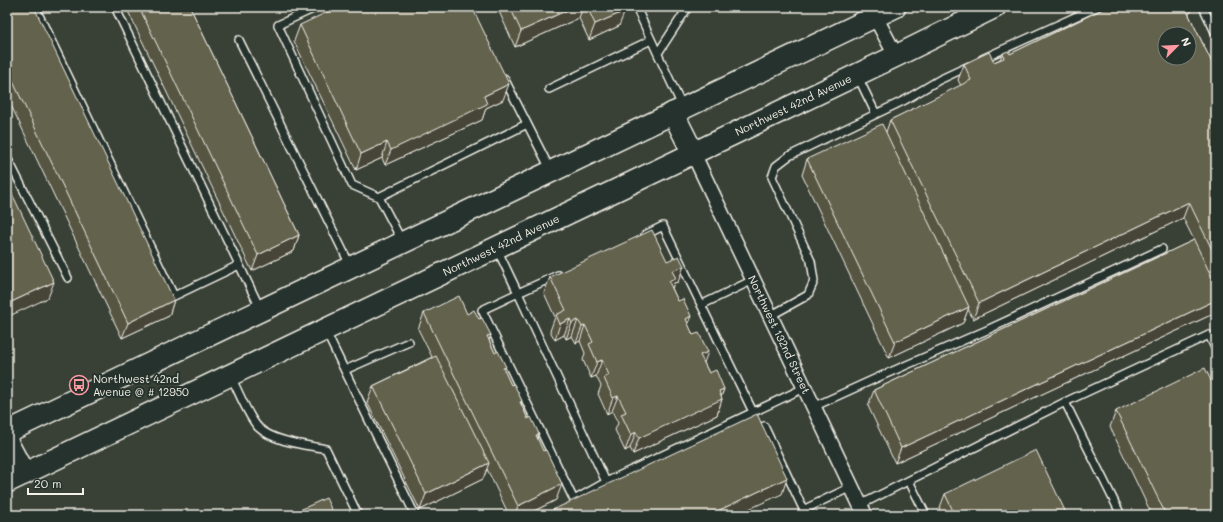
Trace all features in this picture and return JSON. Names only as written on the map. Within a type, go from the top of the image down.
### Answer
[{"type":"main road","points":[[7,432],[678,110],[873,12],[895,7]]},
{"type":"main road","name":"Northwest 42nd Avenue","points":[[16,478],[857,75],[995,7]]},
{"type":"main road","points":[[678,110],[693,153]]},
{"type":"main road","points":[[7,442],[16,478]]},
{"type":"street","points":[[873,12],[896,56]]},
{"type":"street","name":"Northwest 132nd Street","points":[[693,153],[862,510]]},
{"type":"lane","points":[[35,7],[174,296],[239,265]]},
{"type":"lane","points":[[115,7],[261,310]]},
{"type":"lane","points":[[317,7],[278,25],[352,185],[379,197],[402,242]]},
{"type":"lane","points":[[636,7],[658,54],[678,110]]},
{"type":"lane","points":[[658,54],[688,7]]},
{"type":"lane","points":[[770,316],[808,295],[814,281],[811,261],[772,177],[776,166],[789,156],[905,100],[939,80],[1024,39],[1097,7]]},
{"type":"lane","points":[[1203,7],[1216,34]]},
{"type":"lane","points":[[239,40],[351,267]]},
{"type":"lane","points":[[549,89],[651,40]]},
{"type":"lane","points":[[500,69],[551,171]]},
{"type":"lane","points":[[857,75],[876,114]]},
{"type":"lane","points":[[379,197],[527,124]]},
{"type":"lane","points":[[7,158],[10,170],[68,278]]},
{"type":"lane","points":[[642,236],[663,226],[753,412]]},
{"type":"lane","points":[[496,248],[606,482]]},
{"type":"lane","points":[[813,407],[880,376],[987,330],[1162,249]]},
{"type":"lane","points":[[562,273],[482,310],[574,500],[606,482],[804,388]]},
{"type":"lane","points":[[701,305],[753,280]]},
{"type":"lane","points":[[325,329],[415,515]]},
{"type":"lane","points":[[862,510],[909,481],[1065,402],[1209,335],[1216,350]]},
{"type":"lane","points":[[345,370],[409,342]]},
{"type":"lane","points":[[230,375],[251,416],[259,428],[269,435],[287,441],[326,449],[358,515]]},
{"type":"lane","points":[[1065,402],[1121,515]]},
{"type":"lane","points":[[764,426],[804,512],[851,487]]},
{"type":"lane","points":[[909,481],[926,515]]},
{"type":"building","points":[[7,7],[34,7],[174,300],[128,323],[7,69]]},
{"type":"building","points":[[139,7],[190,7],[299,235],[258,255]]},
{"type":"building","points":[[338,7],[472,7],[509,84],[484,96],[487,104],[391,150],[387,142],[361,154],[300,25]]},
{"type":"building","points":[[510,7],[574,7],[521,31]]},
{"type":"building","points":[[587,7],[623,7],[625,11],[595,24]]},
{"type":"building","points":[[1107,7],[1189,7],[1186,9],[1194,26],[1157,26],[1157,66],[1197,66],[1197,32],[1216,71],[1216,258],[1189,202],[979,303],[890,120],[971,80],[964,64],[989,52],[994,62],[1004,58],[1003,53],[1008,51],[1010,54]]},
{"type":"building","points":[[882,124],[969,307],[895,342],[807,159]]},
{"type":"building","points":[[7,185],[54,282],[7,304]]},
{"type":"building","points":[[652,230],[667,261],[679,256],[684,266],[672,271],[676,278],[669,282],[678,301],[683,299],[691,316],[686,319],[693,335],[699,333],[708,352],[700,355],[709,373],[716,370],[724,389],[719,391],[722,399],[639,438],[636,432],[631,435],[621,414],[626,412],[618,396],[613,398],[604,378],[609,375],[602,360],[597,362],[589,344],[593,342],[585,325],[582,327],[578,320],[572,323],[570,319],[560,324],[556,315],[566,310],[550,277]]},
{"type":"building","points":[[1194,240],[1216,286],[1216,300],[901,448],[874,390]]},
{"type":"building","points":[[459,296],[467,314],[474,310],[479,319],[482,318],[491,335],[487,336],[495,353],[498,351],[506,367],[503,368],[511,385],[514,384],[528,419],[531,417],[539,434],[536,435],[543,451],[546,450],[562,484],[518,506],[424,313]]},
{"type":"building","points":[[436,356],[489,463],[426,494],[373,386]]},
{"type":"building","points":[[1205,368],[1216,391],[1216,515],[1166,515],[1116,411]]},
{"type":"building","points":[[757,414],[787,478],[709,515],[542,515]]},
{"type":"building","points":[[1036,450],[1067,515],[955,515],[945,494]]},
{"type":"building","points":[[326,498],[334,515],[289,515]]},
{"type":"place","name":"Northwest 42nd Avenue @ # 12950","points":[[79,385]]}]
